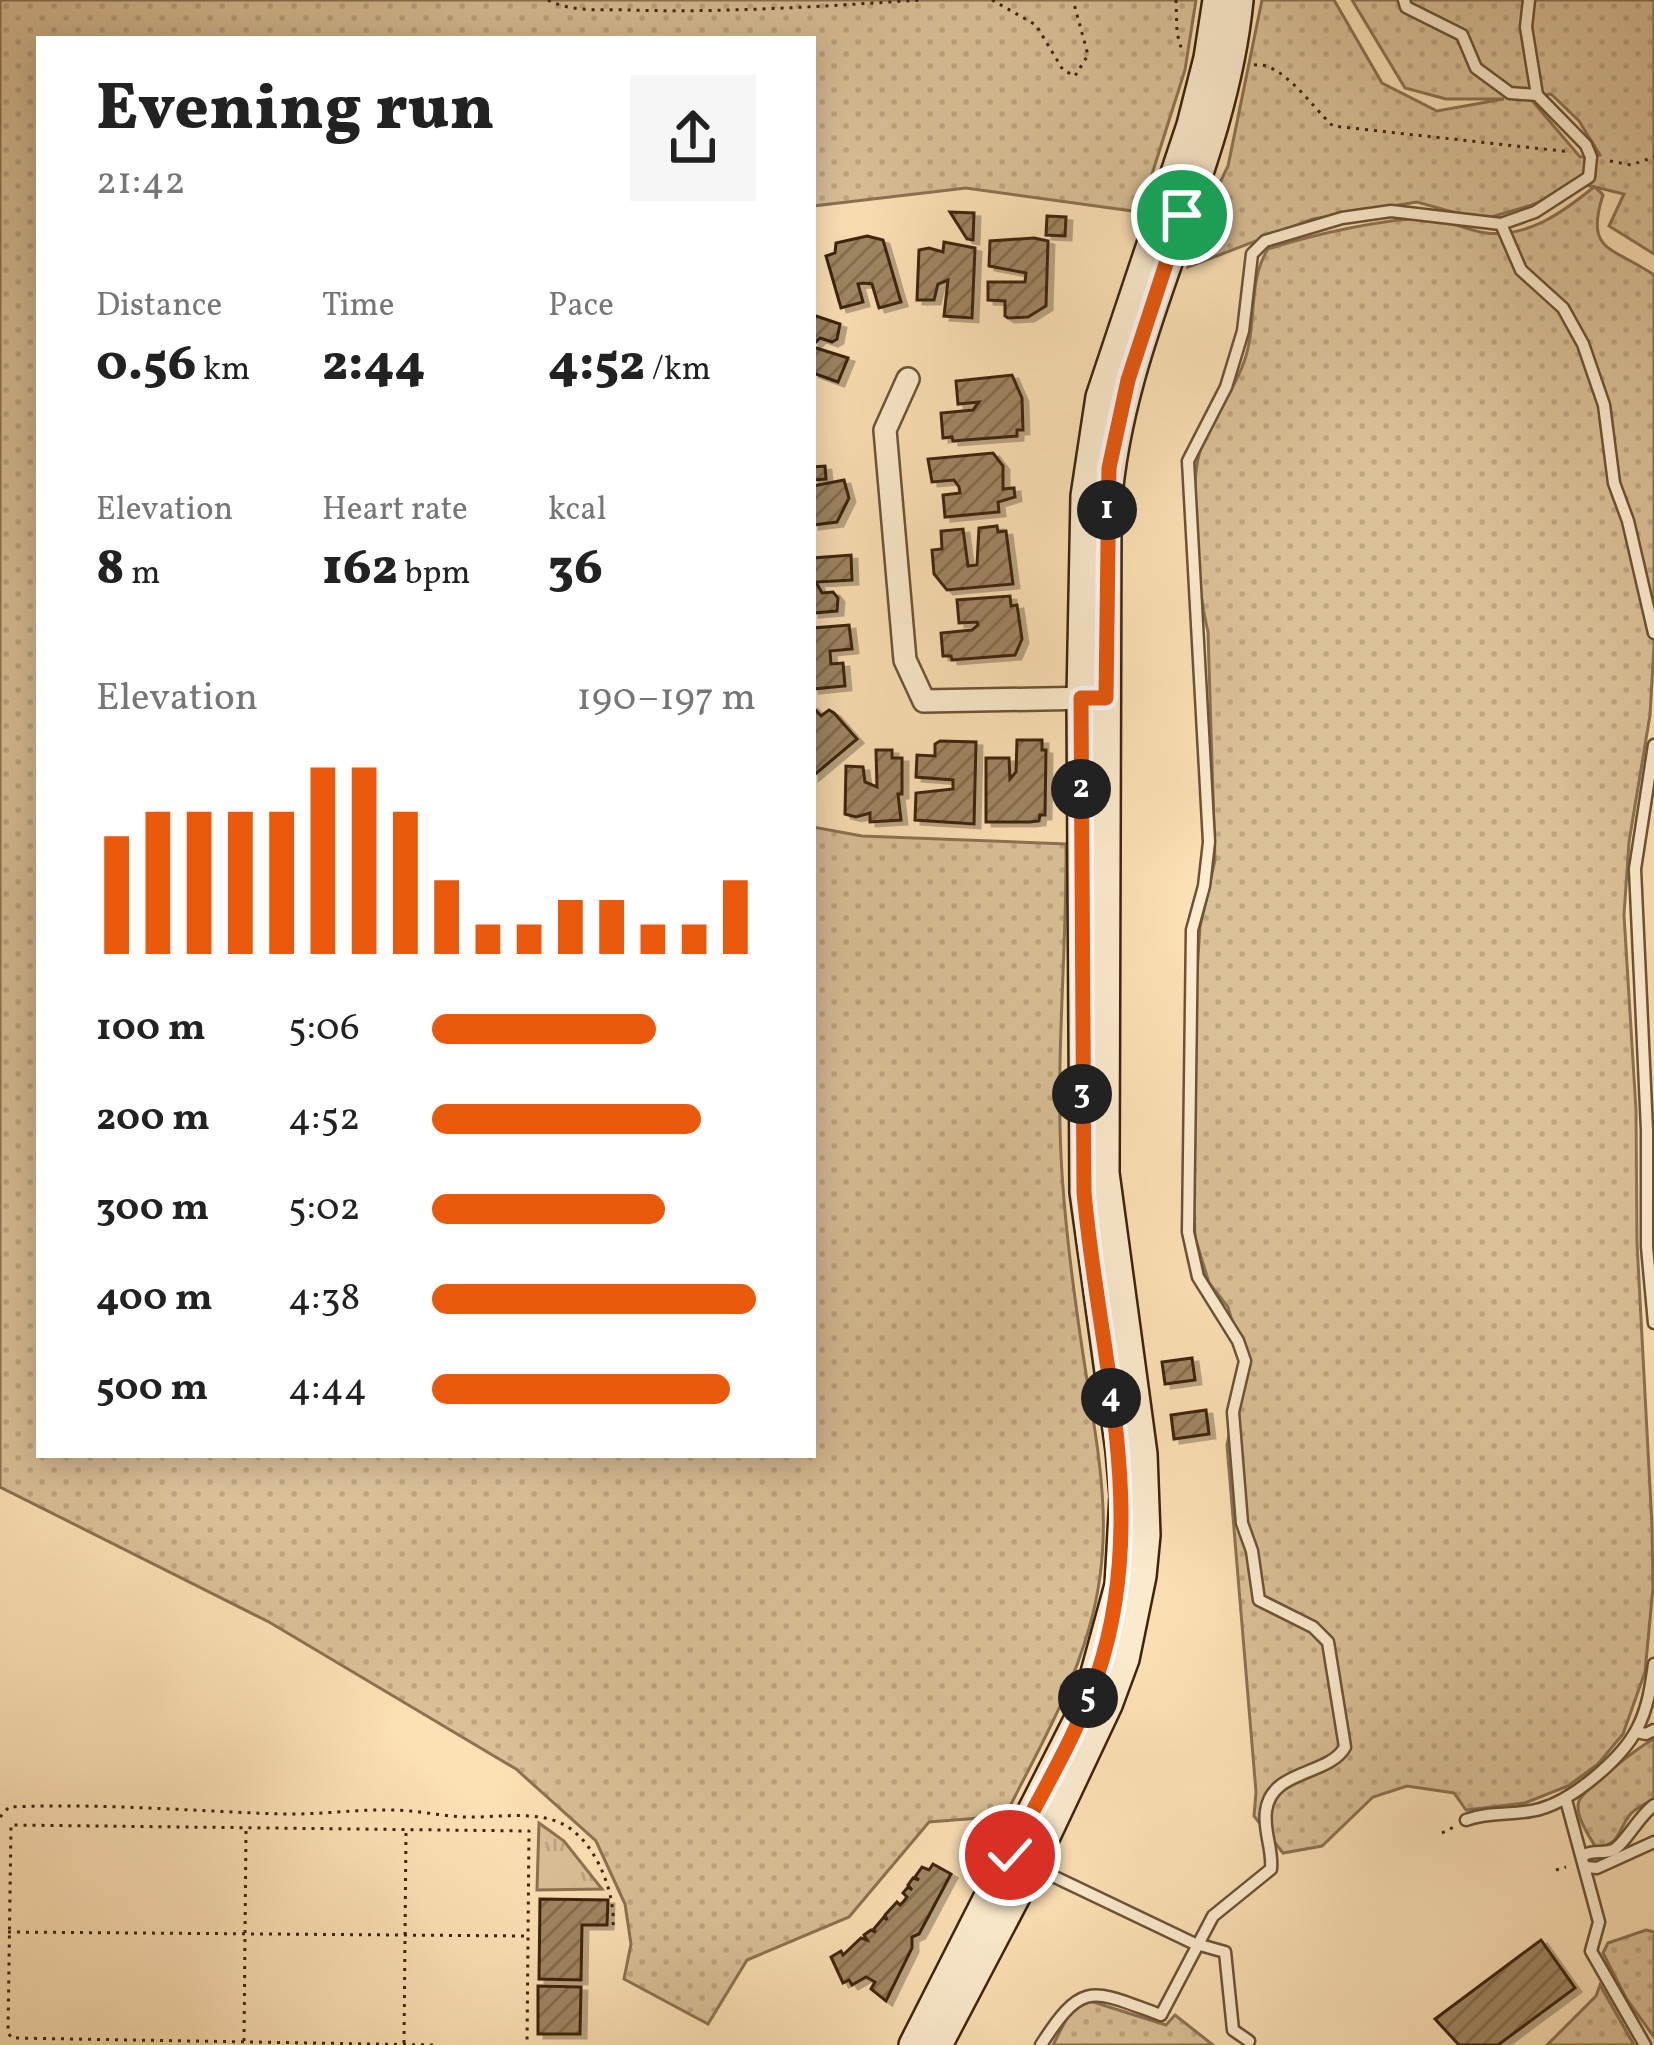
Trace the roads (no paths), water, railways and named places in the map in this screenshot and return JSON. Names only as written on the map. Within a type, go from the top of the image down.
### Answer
[{"type":"main road","points":[[1094,698],[1085,496],[1100,397],[1191,125],[1217,0]]},
{"type":"main road","points":[[938,2045],[1087,1702],[1119,1585],[1123,1535],[1120,1451],[1084,1192],[1094,698],[1107,508],[1116,430],[1220,103],[1239,0]]},
{"type":"main road","points":[[913,2045],[1021,1860]]},
{"type":"street","points":[[908,380],[885,430],[905,660],[924,701],[1094,698]]},
{"type":"lane","points":[[1404,0],[1406,7],[1462,35],[1476,68],[1510,93],[1537,94]]},
{"type":"lane","points":[[1041,2045],[1070,2002],[1083,1995],[1108,1996],[1161,2015],[1213,1916],[1270,1869],[1266,1811],[1272,1795],[1288,1780],[1340,1756],[1346,1747],[1328,1642],[1313,1627],[1259,1600],[1252,1551],[1242,1523],[1233,1412],[1245,1361],[1198,1276],[1188,1232],[1192,930],[1209,842],[1188,460],[1226,387],[1243,331],[1252,254],[1265,241],[1342,218],[1391,211],[1501,224],[1535,212],[1588,177],[1591,157],[1586,145],[1537,94],[1526,27],[1529,0]]},
{"type":"lane","points":[[1501,224],[1521,271],[1563,308],[1583,344],[1604,405],[1614,482],[1654,633]]},
{"type":"lane","points":[[1654,745],[1636,868],[1647,1247],[1654,1323]]},
{"type":"lane","points":[[1466,1820],[1536,1811],[1566,1800],[1601,1771],[1636,1732],[1654,1664]]},
{"type":"lane","points":[[1636,1732],[1654,1730]]},
{"type":"lane","points":[[1566,1800],[1599,1922],[1591,1951],[1645,2045]]},
{"type":"lane","points":[[1585,1861],[1591,1850],[1610,1851],[1621,1844],[1640,1815],[1654,1805]]},
{"type":"lane","points":[[1585,1861],[1597,1868],[1654,1842]]},
{"type":"lane","points":[[1021,1860],[1198,1945],[1225,1952],[1233,2030],[1249,2041]]}]
